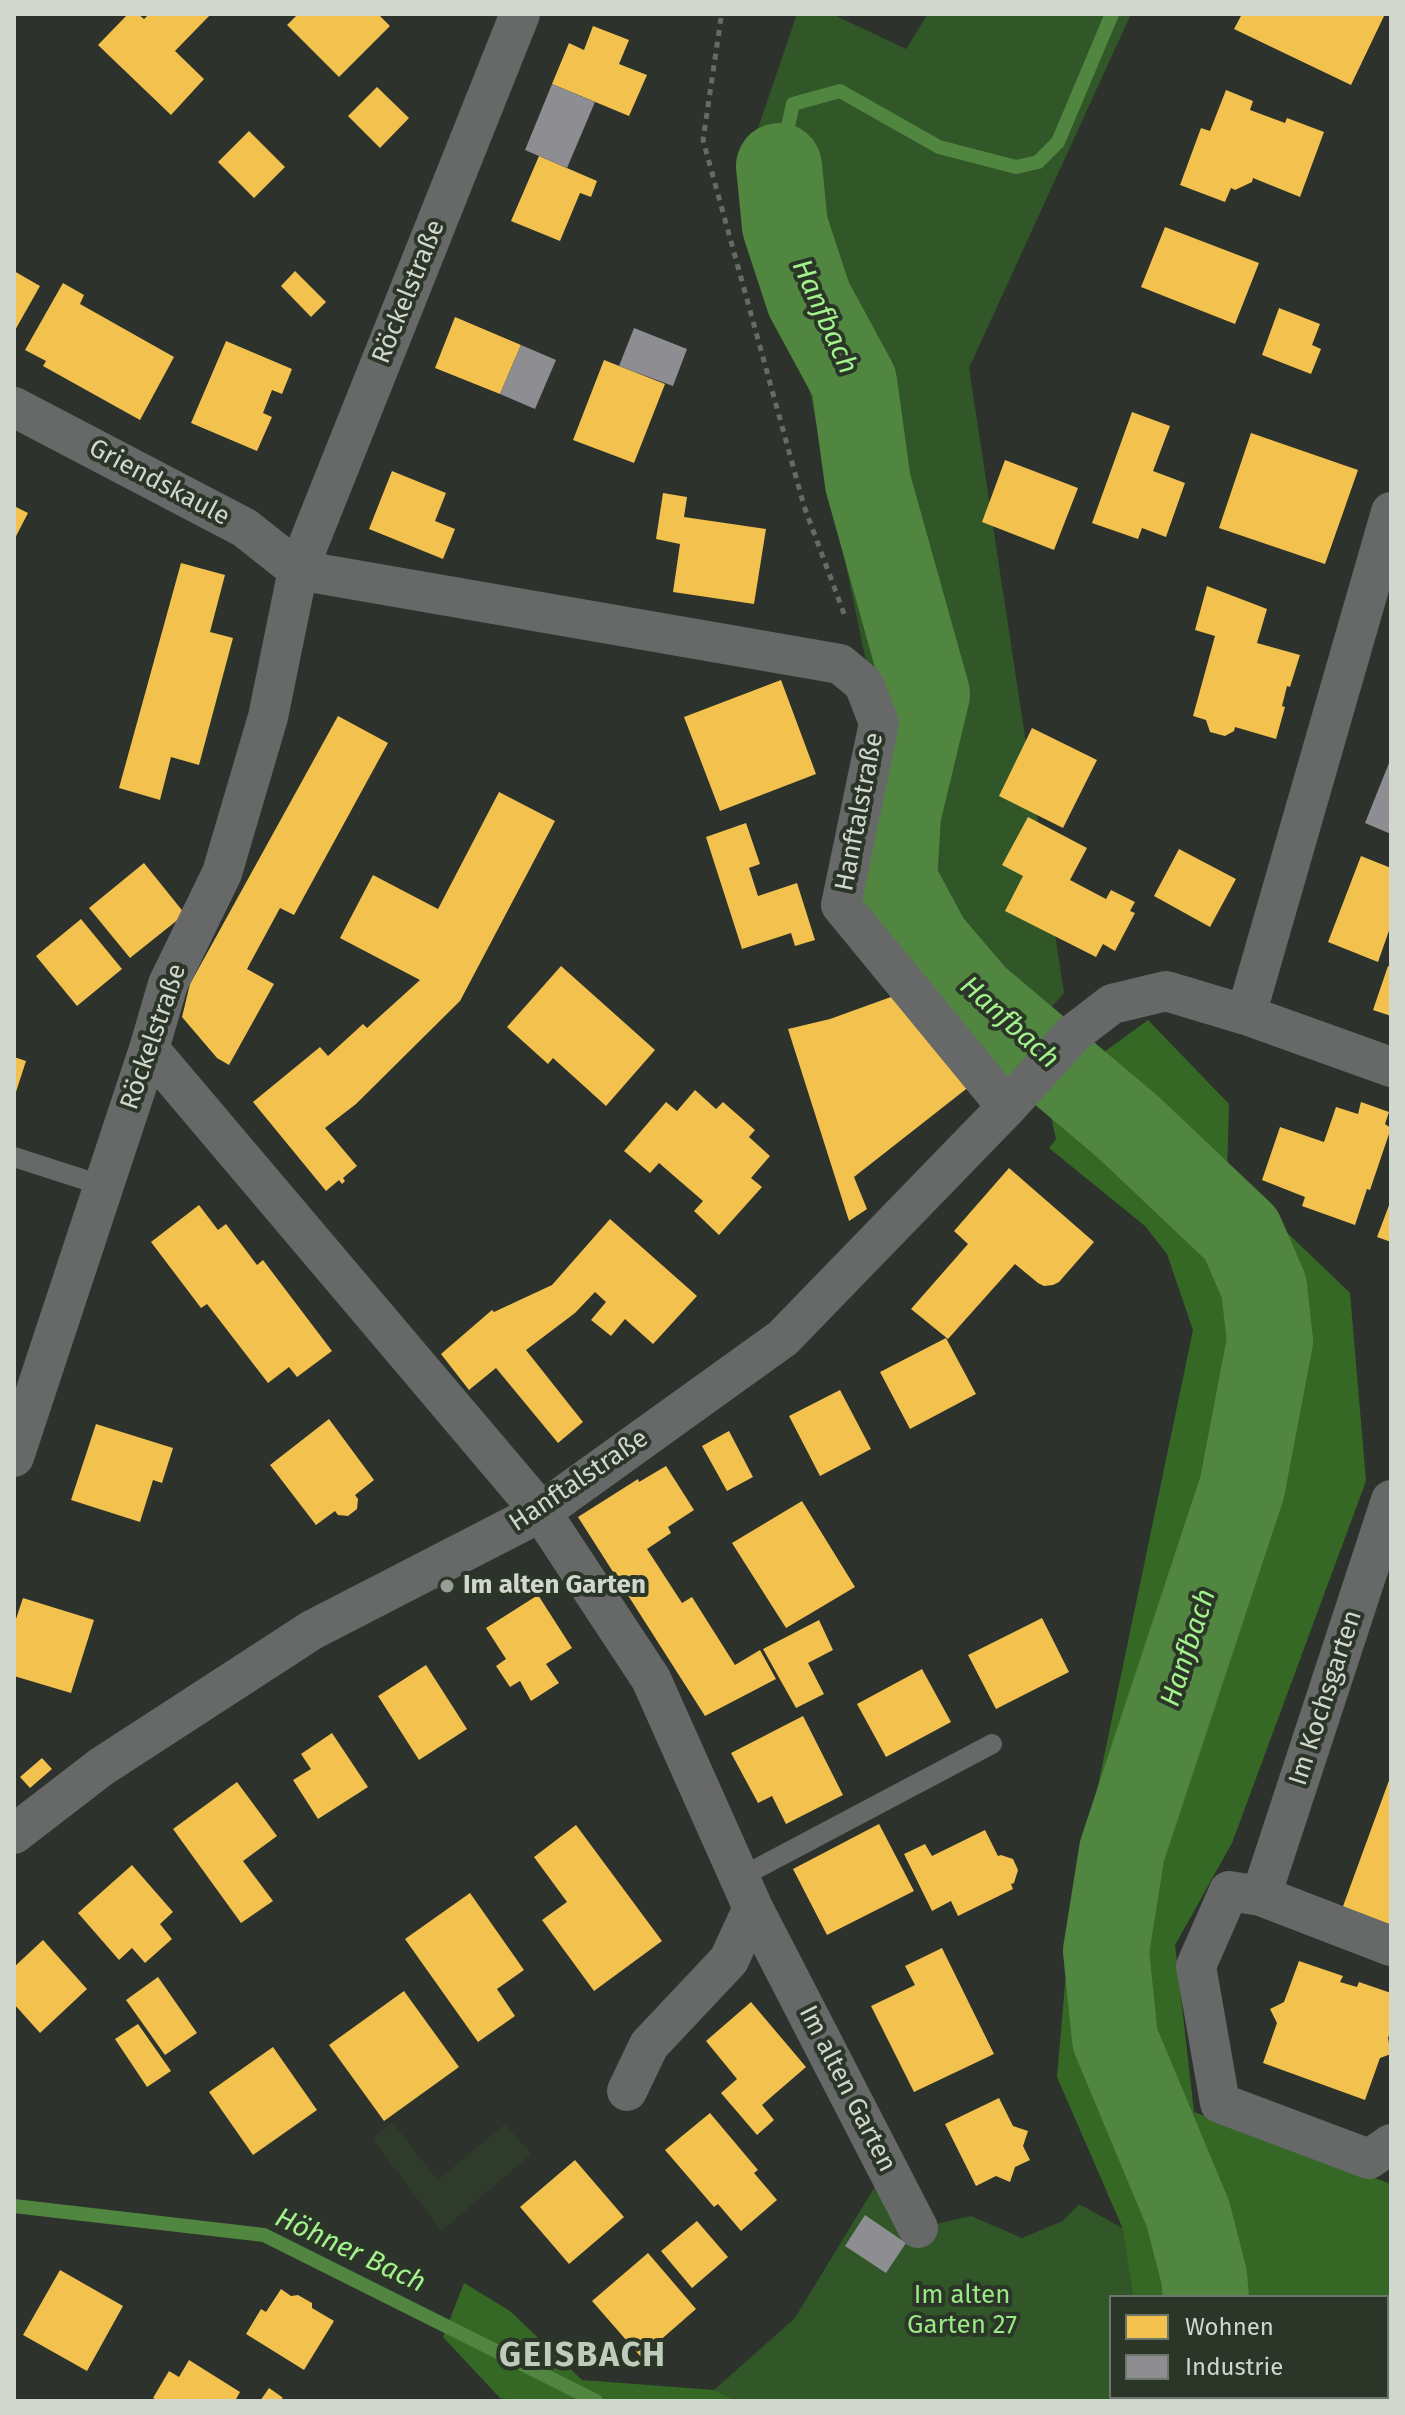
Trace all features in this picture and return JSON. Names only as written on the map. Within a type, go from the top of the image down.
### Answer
[{"type":"street","name":"Röckelstraße","points":[[14,1457],[168,984],[222,873],[268,717],[298,570],[520,14]]},
{"type":"street","name":"Griendskaule","points":[[14,407],[245,528],[298,570]]},
{"type":"street","points":[[1246,1015],[1391,512]]},
{"type":"street","points":[[298,570],[840,664]]},
{"type":"street","name":"Hanftalstraße","points":[[840,664],[864,684],[879,723],[841,905],[1018,1094]]},
{"type":"street","name":"Hanftalstraße","points":[[14,1834],[101,1767],[312,1630],[541,1512],[783,1338],[1073,1034],[1112,1004],[1166,991],[1246,1015],[1391,1067]]},
{"type":"street","name":"Im alten Garten","points":[[149,1049],[541,1512],[651,1679],[746,1893],[918,2228]]},
{"type":"street","name":"Im Kochsgarten","points":[[1261,1896],[1391,1500]]},
{"type":"street","points":[[1391,1946],[1261,1896],[1229,1891],[1196,1966],[1220,2103],[1369,2159],[1391,2144]]},
{"type":"street","points":[[627,2091],[649,2045],[729,1960],[746,1893]]},
{"type":"lane","points":[[14,1157],[104,1186]]},
{"type":"lane","points":[[746,1893],[992,1744]]},
{"type":"path","points":[[721,18],[703,140],[804,506],[854,639],[840,664]]},
{"type":"shaded area","points":[[392,2122],[438,2180],[505,2124],[531,2154],[441,2231],[373,2139]]},
{"type":"green space","points":[[797,14],[832,14],[906,49],[928,14],[1131,14],[969,368],[1064,993],[1013,1051],[890,927],[884,748],[806,374],[743,172]]},
{"type":"green space","points":[[1148,1020],[1229,1104],[1227,1175],[1350,1293],[1366,1481],[1232,1843],[1175,1945],[1194,2112],[1391,2184],[1391,2401],[1123,2401],[1389,2399],[1389,2295],[1133,2295],[1123,2229],[1057,2077],[1071,1915],[1193,1330],[1167,1254],[1145,1226],[1049,1148],[1056,1139],[1048,1103],[1081,1069]]},
{"type":"green space","name":"Im alten Garten 27","points":[[877,2183],[918,2228],[971,2216],[1022,2238],[1063,2221],[1079,2204],[1124,2229],[1133,2295],[1109,2295],[1109,2399],[1123,2401],[737,2401],[714,2390],[795,2318]]},
{"type":"green space","points":[[464,2283],[510,2311],[582,2380],[714,2390],[737,2401],[515,2401],[500,2398],[443,2337]]},
{"type":"building: Wohnen","points":[[128,14],[138,14],[144,19],[149,14],[211,14],[175,51],[204,79],[171,115],[98,45]]},
{"type":"building: Wohnen","points":[[298,14],[378,14],[390,26],[339,77],[287,25]]},
{"type":"building: Wohnen","points":[[1242,14],[1385,14],[1351,85],[1234,29]]},
{"type":"building: Wohnen","points":[[593,26],[629,40],[619,64],[647,75],[629,116],[552,84],[569,43],[584,50]]},
{"type":"building: Wohnen","points":[[377,87],[409,118],[380,148],[348,116]]},
{"type":"building: Wohnen","points":[[1226,90],[1253,101],[1250,110],[1285,123],[1287,118],[1324,132],[1300,197],[1253,178],[1252,182],[1235,190],[1231,188],[1225,202],[1180,185],[1201,128],[1210,131]]},
{"type":"building: Wohnen","points":[[249,131],[285,167],[254,198],[218,162]]},
{"type":"building: Wohnen","points":[[539,156],[597,181],[591,197],[580,193],[560,241],[511,221]]},
{"type":"building: Wohnen","points":[[1165,227],[1259,263],[1235,324],[1141,287]]},
{"type":"building: Wohnen","points":[[14,271],[40,286],[14,332]]},
{"type":"building: Wohnen","points":[[295,271],[326,302],[311,317],[281,286]]},
{"type":"building: Wohnen","points":[[63,283],[84,295],[80,304],[174,357],[140,420],[43,366],[46,361],[25,350]]},
{"type":"building: Wohnen","points":[[1279,308],[1320,324],[1312,345],[1321,349],[1311,374],[1262,355]]},
{"type":"building: Wohnen","points":[[455,317],[521,345],[500,394],[435,368]]},
{"type":"building: Wohnen","points":[[226,341],[292,369],[282,394],[272,390],[263,413],[272,417],[257,451],[191,423]]},
{"type":"building: Wohnen","points":[[604,360],[665,384],[634,463],[573,440]]},
{"type":"building: Wohnen","points":[[1132,412],[1170,426],[1153,471],[1185,483],[1166,537],[1142,528],[1138,539],[1092,523]]},
{"type":"building: Wohnen","points":[[1251,433],[1358,470],[1325,564],[1219,528]]},
{"type":"building: Wohnen","points":[[1005,460],[1078,488],[1054,550],[982,522]]},
{"type":"building: Wohnen","points":[[392,471],[446,493],[435,521],[455,529],[443,559],[369,529]]},
{"type":"building: Wohnen","points":[[663,493],[687,497],[684,517],[766,529],[754,604],[673,592],[680,544],[656,539]]},
{"type":"building: Wohnen","points":[[14,506],[28,513],[14,540]]},
{"type":"building: Wohnen","points":[[181,563],[225,575],[210,632],[233,638],[199,765],[171,757],[160,800],[119,788]]},
{"type":"building: Wohnen","points":[[1207,586],[1267,609],[1257,643],[1300,655],[1290,687],[1287,686],[1276,739],[1235,727],[1225,736],[1210,732],[1206,720],[1193,716],[1215,636],[1195,630]]},
{"type":"building: Wohnen","points":[[781,680],[816,774],[720,811],[684,717]]},
{"type":"building: Wohnen","points":[[338,716],[388,743],[294,915],[280,908],[247,969],[274,984],[229,1065],[217,1058],[182,1017],[190,984]]},
{"type":"building: Wohnen","points":[[1032,728],[1097,760],[1063,828],[999,796]]},
{"type":"building: Wohnen","points":[[499,792],[555,821],[460,1001],[356,1104],[325,1128],[357,1166],[343,1178],[345,1181],[342,1184],[339,1180],[326,1191],[253,1102],[320,1047],[328,1056],[363,1024],[367,1028],[420,980],[340,938],[373,875],[438,909]]},
{"type":"building: Wohnen","points":[[1028,817],[1087,848],[1070,880],[1106,899],[1111,890],[1135,902],[1130,911],[1135,913],[1115,951],[1103,944],[1096,957],[1005,911],[1023,876],[1002,865]]},
{"type":"building: Wohnen","points":[[746,823],[760,864],[749,868],[758,896],[797,883],[815,940],[795,946],[791,933],[742,949],[706,837]]},
{"type":"building: Wohnen","points":[[1179,849],[1236,879],[1210,927],[1154,896]]},
{"type":"building: Wohnen","points":[[1361,856],[1391,868],[1391,925],[1378,962],[1328,942]]},
{"type":"building: Wohnen","points":[[144,863],[185,914],[130,958],[89,908]]},
{"type":"building: Wohnen","points":[[81,919],[122,969],[77,1006],[36,956]]},
{"type":"building: Wohnen","points":[[561,966],[655,1050],[606,1106],[553,1058],[548,1064],[507,1027]]},
{"type":"building: Wohnen","points":[[1388,966],[1391,967],[1391,1016],[1373,1010]]},
{"type":"building: Wohnen","points":[[902,993],[970,1086],[854,1177],[867,1209],[849,1221],[788,1029],[830,1019]]},
{"type":"building: Wohnen","points":[[14,1057],[26,1061],[15,1095],[14,1095]]},
{"type":"building: Wohnen","points":[[695,1090],[716,1109],[723,1102],[755,1130],[749,1137],[770,1156],[751,1178],[762,1187],[719,1235],[694,1211],[703,1201],[659,1163],[650,1173],[624,1151],[666,1102],[677,1111]]},
{"type":"building: Wohnen","points":[[1361,1102],[1389,1112],[1385,1124],[1391,1128],[1355,1225],[1302,1206],[1305,1197],[1262,1180],[1280,1127],[1324,1142],[1336,1107],[1358,1114]]},
{"type":"building: Wohnen","points":[[1009,1168],[1094,1242],[1053,1285],[1038,1283],[1015,1264],[948,1339],[911,1309],[968,1244],[954,1231]]},
{"type":"building: Wohnen","points":[[1391,1200],[1391,1242],[1377,1237]]},
{"type":"building: Wohnen","points":[[199,1205],[218,1230],[226,1224],[257,1265],[263,1260],[332,1351],[297,1377],[289,1367],[268,1383],[207,1304],[201,1308],[151,1242]]},
{"type":"building: Wohnen","points":[[610,1219],[697,1296],[653,1344],[625,1319],[611,1336],[591,1320],[606,1302],[595,1292],[575,1313],[526,1350],[583,1422],[558,1443],[496,1368],[469,1390],[441,1354],[492,1310],[494,1312],[552,1285]]},
{"type":"building: Wohnen","points":[[946,1338],[976,1394],[910,1429],[880,1372]]},
{"type":"building: Wohnen","points":[[840,1390],[871,1449],[820,1476],[789,1416]]},
{"type":"building: Wohnen","points":[[329,1419],[374,1480],[355,1495],[358,1499],[357,1509],[348,1516],[338,1515],[335,1511],[316,1525],[270,1465]]},
{"type":"building: Wohnen","points":[[96,1424],[173,1448],[162,1483],[153,1480],[140,1522],[71,1500]]},
{"type":"building: Wohnen","points":[[729,1431],[753,1477],[727,1491],[702,1446]]},
{"type":"building: Wohnen","points":[[666,1466],[694,1510],[668,1527],[671,1533],[647,1549],[682,1603],[692,1597],[735,1665],[760,1650],[776,1679],[705,1716],[578,1517],[638,1479],[639,1482]]},
{"type":"building: Wohnen","points":[[802,1501],[855,1587],[786,1628],[732,1543]]},
{"type":"building: Wohnen","points":[[538,1595],[572,1648],[546,1664],[559,1683],[531,1701],[520,1681],[510,1687],[496,1666],[506,1659],[486,1628]]},
{"type":"building: Wohnen","points":[[23,1598],[94,1620],[71,1693],[14,1676],[14,1625]]},
{"type":"building: Wohnen","points":[[1042,1618],[1069,1672],[996,1709],[968,1655]]},
{"type":"building: Wohnen","points":[[819,1620],[833,1650],[808,1663],[824,1694],[796,1708],[763,1649]]},
{"type":"building: Wohnen","points":[[426,1665],[467,1729],[419,1760],[378,1696]]},
{"type":"building: Wohnen","points":[[922,1669],[951,1722],[886,1757],[857,1704]]},
{"type":"building: Wohnen","points":[[803,1716],[843,1795],[786,1824],[772,1796],[758,1803],[731,1753]]},
{"type":"building: Wohnen","points":[[332,1733],[368,1787],[318,1819],[293,1780],[311,1769],[301,1754]]},
{"type":"building: Wohnen","points":[[42,1758],[52,1769],[30,1788],[20,1777]]},
{"type":"building: Wohnen","points":[[1391,1775],[1391,1927],[1342,1909]]},
{"type":"building: Wohnen","points":[[237,1782],[277,1836],[243,1861],[273,1901],[241,1923],[173,1829]]},
{"type":"building: Wohnen","points":[[879,1824],[914,1891],[827,1935],[793,1869]]},
{"type":"building: Wohnen","points":[[576,1825],[662,1941],[594,1991],[542,1920],[567,1902],[534,1857]]},
{"type":"building: Wohnen","points":[[985,1830],[998,1856],[1013,1859],[1018,1870],[1011,1884],[1013,1889],[958,1916],[951,1901],[932,1911],[904,1854],[925,1844],[932,1856]]},
{"type":"building: Wohnen","points":[[132,1865],[173,1912],[160,1924],[172,1939],[145,1963],[132,1948],[119,1960],[78,1913]]},
{"type":"building: Wohnen","points":[[470,1893],[524,1970],[497,1989],[515,2016],[478,2042],[405,1939]]},
{"type":"building: Wohnen","points":[[43,1940],[87,1989],[40,2033],[14,2004],[14,1967]]},
{"type":"building: Wohnen","points":[[942,1948],[994,2054],[914,2092],[871,2006],[915,1985],[905,1966]]},
{"type":"building: Wohnen","points":[[1299,1961],[1343,1976],[1340,1982],[1357,1987],[1359,1982],[1391,1993],[1391,2030],[1388,2038],[1391,2054],[1380,2058],[1365,2100],[1263,2063],[1277,2023],[1270,2009],[1284,2002]]},
{"type":"building: Wohnen","points":[[158,1977],[197,2033],[165,2055],[126,2000]]},
{"type":"building: Wohnen","points":[[404,1991],[459,2067],[384,2121],[329,2045]]},
{"type":"building: Wohnen","points":[[751,2002],[806,2067],[762,2105],[774,2120],[757,2135],[721,2093],[737,2079],[706,2041]]},
{"type":"building: Wohnen","points":[[138,2024],[171,2071],[147,2087],[115,2039]]},
{"type":"building: Wohnen","points":[[273,2047],[317,2110],[253,2155],[209,2092]]},
{"type":"building: Wohnen","points":[[999,2098],[1013,2126],[1028,2131],[1023,2146],[1030,2160],[1015,2167],[1010,2182],[996,2176],[976,2186],[945,2124]]},
{"type":"building: Wohnen","points":[[710,2113],[758,2170],[754,2173],[777,2200],[741,2231],[718,2204],[714,2207],[665,2150]]},
{"type":"building: Wohnen","points":[[575,2160],[624,2217],[569,2264],[520,2207]]},
{"type":"building: Wohnen","points":[[697,2221],[728,2257],[692,2288],[661,2251]]},
{"type":"building: Wohnen","points":[[648,2253],[696,2309],[641,2357],[592,2301]]},
{"type":"building: Wohnen","points":[[60,2270],[123,2306],[87,2371],[23,2335]]},
{"type":"building: Wohnen","points":[[281,2289],[312,2303],[312,2308],[334,2321],[304,2370],[246,2334],[261,2309],[266,2312]]},
{"type":"building: Wohnen","points":[[189,2360],[240,2392],[235,2401],[159,2401],[153,2398],[169,2371],[179,2377]]},
{"type":"building: Wohnen","points":[[269,2388],[282,2397],[283,2401],[260,2401]]},
{"type":"building: Industrie","points":[[552,84],[595,102],[567,168],[525,150]]},
{"type":"building: Industrie","points":[[634,328],[687,349],[673,386],[619,366]]},
{"type":"building: Industrie","points":[[521,345],[556,360],[535,409],[500,394]]},
{"type":"building: Industrie","points":[[1391,758],[1391,834],[1365,823]]},
{"type":"building: Industrie","points":[[865,2215],[906,2243],[886,2273],[845,2246]]},
{"type":"waterway","name":"Hanfbach","points":[[779,166],[793,104],[840,91],[939,147],[1016,167],[1038,162],[1058,142],[1112,14]]},
{"type":"waterway","name":"Hanfbach","points":[[779,166],[785,226],[809,299],[854,382],[868,483],[927,694],[898,815],[894,880],[928,943],[974,997],[1128,1127],[1241,1234],[1264,1287],[1270,1341],[1242,1488],[1122,1851],[1106,1951],[1115,2039],[1188,2214],[1206,2295]]},
{"type":"waterway","name":"Höhner Bach","points":[[14,2206],[264,2235],[596,2401]]},
{"type":"place","name":"Im alten Garten","points":[[447,1586]]},
{"type":"district","name":"GEISBACH","points":[[583,2357]]}]
